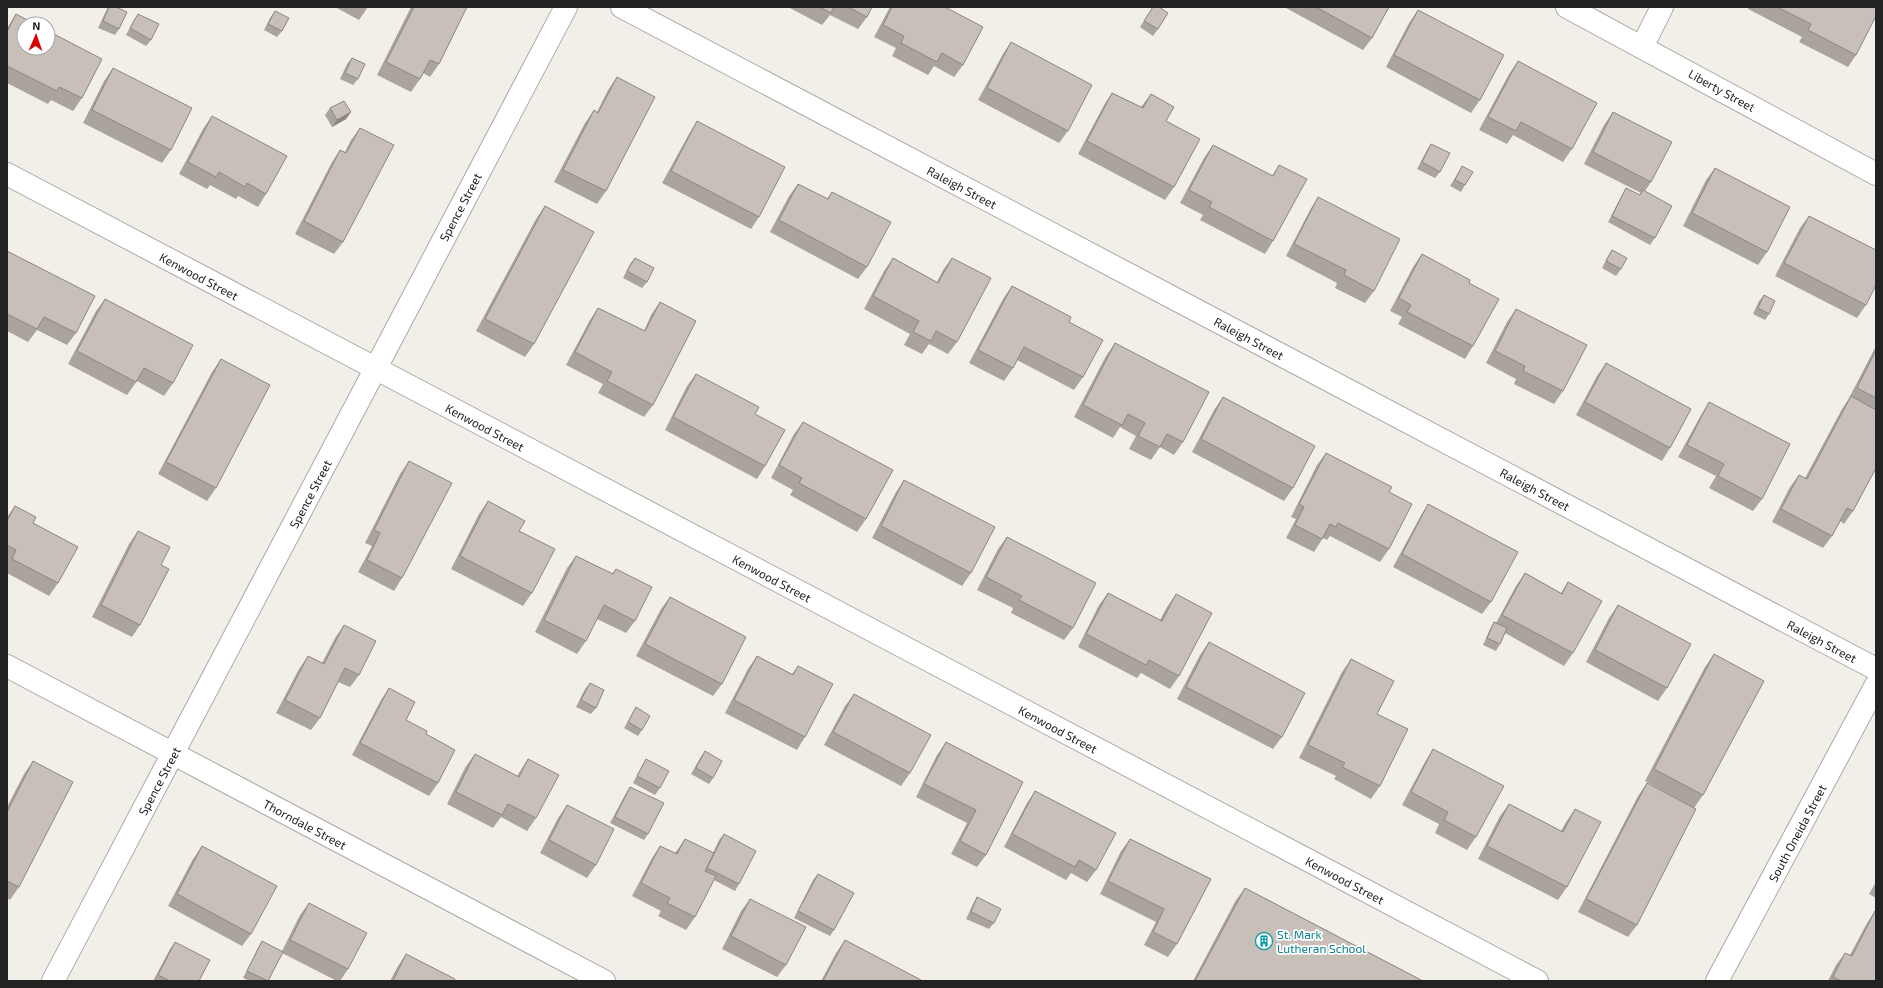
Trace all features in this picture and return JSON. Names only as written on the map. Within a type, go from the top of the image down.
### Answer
[{"type":"street","name":"Spence Street","points":[[53,981],[566,7]]},
{"type":"street","name":"Raleigh Street","points":[[622,7],[1876,669]]},
{"type":"street","name":"Liberty Street","points":[[1566,7],[1876,174]]},
{"type":"street","points":[[1642,47],[1662,7]]},
{"type":"street","name":"Kenwood Street","points":[[7,174],[375,370],[1537,981]]},
{"type":"street","name":"Thorndale Street","points":[[7,666],[604,981]]},
{"type":"street","name":"South Oneida Street","points":[[1717,981],[1876,685]]},
{"type":"building","points":[[109,7],[116,7],[127,12],[119,29],[103,21]]},
{"type":"building","points":[[414,7],[467,7],[439,64],[430,60],[420,79],[386,62]]},
{"type":"building","points":[[820,7],[834,7],[831,13]]},
{"type":"building","points":[[848,7],[872,7],[867,17]]},
{"type":"building","points":[[892,7],[945,7],[983,27],[963,65],[942,53],[937,62],[901,43],[904,36],[883,25]]},
{"type":"building","points":[[1153,7],[1159,7],[1168,13],[1158,29],[1144,21]]},
{"type":"building","points":[[1316,7],[1389,7],[1372,38]]},
{"type":"building","points":[[1777,7],[1876,7],[1876,16],[1856,55],[1808,30],[1811,24]]},
{"type":"building","points":[[1418,10],[1504,55],[1480,100],[1394,55]]},
{"type":"building","points":[[275,11],[289,18],[282,31],[268,24]]},
{"type":"building","points":[[16,14],[20,16],[16,16],[16,56],[56,56],[56,35],[102,59],[82,98],[59,87],[57,91],[7,66],[7,32]]},
{"type":"building","points":[[138,14],[159,24],[151,40],[130,28]]},
{"type":"building","points":[[1011,42],[1092,85],[1068,131],[987,88]]},
{"type":"building","points":[[352,58],[365,64],[358,79],[345,73]]},
{"type":"building","points":[[1518,61],[1597,103],[1572,149],[1521,122],[1516,131],[1488,117]]},
{"type":"building","points":[[113,68],[192,108],[171,150],[92,110]]},
{"type":"building","points":[[617,77],[655,97],[606,191],[563,170],[594,110],[598,113]]},
{"type":"building","points":[[1112,93],[1143,108],[1151,94],[1174,107],[1166,121],[1200,139],[1174,187],[1087,141]]},
{"type":"building","points":[[344,101],[351,112],[337,120],[330,108]]},
{"type":"building","points":[[1613,112],[1672,142],[1651,182],[1593,152]]},
{"type":"building","points":[[212,116],[287,156],[266,194],[247,183],[245,187],[219,172],[216,177],[188,162]]},
{"type":"building","points":[[697,121],[785,167],[759,217],[671,171]]},
{"type":"building","points":[[360,128],[394,145],[343,242],[304,221],[340,150],[346,153]]},
{"type":"building","points":[[1431,144],[1450,153],[1440,172],[1422,162]]},
{"type":"building","points":[[1213,145],[1273,176],[1279,165],[1307,179],[1273,241],[1209,207],[1212,202],[1189,190]]},
{"type":"building","points":[[1462,166],[1473,172],[1465,185],[1455,180]]},
{"type":"building","points":[[1715,168],[1790,207],[1767,252],[1692,213]]},
{"type":"building","points":[[798,184],[828,199],[832,192],[891,222],[867,267],[779,220]]},
{"type":"building","points":[[1626,188],[1640,195],[1643,190],[1672,206],[1655,238],[1612,216]]},
{"type":"building","points":[[1318,197],[1400,239],[1374,291],[1344,275],[1346,270],[1294,244]]},
{"type":"building","points":[[545,206],[594,232],[534,344],[485,319]]},
{"type":"building","points":[[1809,216],[1876,250],[1876,285],[1866,305],[1784,263]]},
{"type":"building","points":[[1612,250],[1627,258],[1621,269],[1606,261]]},
{"type":"building","points":[[7,251],[95,296],[76,333],[44,317],[37,329],[7,314]]},
{"type":"building","points":[[1422,254],[1470,280],[1469,283],[1499,299],[1473,346],[1407,312],[1411,305],[1399,298]]},
{"type":"building","points":[[635,258],[654,268],[647,282],[627,271]]},
{"type":"building","points":[[893,258],[938,283],[952,258],[991,278],[957,342],[936,331],[931,341],[913,332],[919,321],[873,296]]},
{"type":"building","points":[[1012,286],[1071,317],[1069,322],[1103,340],[1083,377],[1024,347],[1013,368],[978,350]]},
{"type":"building","points":[[1764,295],[1775,301],[1769,314],[1758,308]]},
{"type":"building","points":[[105,299],[193,345],[173,383],[144,368],[136,382],[77,351]]},
{"type":"building","points":[[660,302],[696,321],[653,405],[607,381],[612,372],[575,352],[598,308],[645,331]]},
{"type":"building","points":[[1516,309],[1587,345],[1563,391],[1523,371],[1525,366],[1495,351]]},
{"type":"building","points":[[1115,343],[1209,392],[1183,442],[1167,434],[1160,447],[1138,436],[1145,423],[1128,414],[1122,425],[1083,405]]},
{"type":"building","points":[[1876,350],[1876,398],[1857,388]]},
{"type":"building","points":[[221,359],[270,385],[216,488],[166,462]]},
{"type":"building","points":[[1606,363],[1691,409],[1670,448],[1585,402]]},
{"type":"building","points":[[696,374],[759,407],[755,414],[785,430],[765,466],[673,417]]},
{"type":"building","points":[[1851,396],[1876,410],[1876,468],[1853,511],[1847,508],[1832,536],[1781,509],[1799,475],[1807,479]]},
{"type":"building","points":[[1223,397],[1315,446],[1293,488],[1201,439]]},
{"type":"building","points":[[1709,402],[1790,444],[1762,499],[1718,476],[1724,464],[1687,445]]},
{"type":"building","points":[[803,422],[893,470],[866,519],[799,483],[802,478],[779,465]]},
{"type":"building","points":[[1326,453],[1392,487],[1389,492],[1412,504],[1389,549],[1338,523],[1336,527],[1330,524],[1322,539],[1295,525],[1304,507],[1299,504]]},
{"type":"building","points":[[409,461],[452,483],[402,578],[367,560],[380,533],[374,530]]},
{"type":"building","points":[[904,480],[995,527],[971,573],[881,526]]},
{"type":"building","points":[[488,501],[525,521],[519,531],[555,549],[532,593],[460,556]]},
{"type":"building","points":[[1428,504],[1518,552],[1491,602],[1402,554]]},
{"type":"building","points":[[15,506],[36,517],[33,523],[78,547],[58,583],[12,559],[16,550],[7,545],[7,521]]},
{"type":"building","points":[[138,531],[170,547],[161,565],[169,569],[140,625],[101,605]]},
{"type":"building","points":[[1007,537],[1096,583],[1073,628],[1019,600],[1022,596],[986,577]]},
{"type":"building","points":[[576,556],[613,574],[616,569],[652,587],[635,621],[604,605],[586,641],[544,620]]},
{"type":"building","points":[[1525,573],[1562,594],[1568,582],[1602,601],[1573,653],[1502,615]]},
{"type":"building","points":[[1108,593],[1162,621],[1176,594],[1212,613],[1179,676],[1149,660],[1146,665],[1086,634]]},
{"type":"building","points":[[670,597],[746,637],[722,684],[645,644]]},
{"type":"building","points":[[1618,605],[1691,644],[1667,688],[1595,650]]},
{"type":"building","points":[[1494,622],[1507,628],[1500,644],[1487,638]]},
{"type":"building","points":[[344,625],[376,641],[359,675],[345,668],[320,718],[285,700],[308,656],[324,664]]},
{"type":"building","points":[[1209,642],[1305,693],[1282,737],[1186,687]]},
{"type":"building","points":[[1714,654],[1764,681],[1703,795],[1654,769]]},
{"type":"building","points":[[757,656],[793,675],[798,666],[833,684],[805,737],[734,700]]},
{"type":"building","points":[[1351,659],[1394,681],[1377,714],[1408,729],[1380,786],[1342,767],[1345,763],[1308,745]]},
{"type":"building","points":[[590,683],[604,690],[596,708],[581,700]]},
{"type":"building","points":[[389,688],[415,702],[406,720],[427,731],[426,734],[455,750],[438,783],[360,743]]},
{"type":"building","points":[[854,694],[931,735],[910,773],[833,732]]},
{"type":"building","points":[[636,707],[650,716],[642,730],[628,722]]},
{"type":"building","points":[[946,742],[1023,782],[986,855],[960,841],[976,810],[924,784]]},
{"type":"building","points":[[1433,749],[1504,786],[1476,837],[1444,820],[1448,812],[1411,792]]},
{"type":"building","points":[[705,751],[722,761],[713,778],[696,768]]},
{"type":"building","points":[[475,754],[519,777],[528,759],[559,775],[536,818],[508,804],[502,815],[456,792]]},
{"type":"building","points":[[646,759],[669,771],[660,788],[637,776]]},
{"type":"building","points":[[33,761],[73,782],[19,887],[7,881],[7,812]]},
{"type":"building","points":[[1647,783],[1696,809],[1637,925],[1586,899]]},
{"type":"building","points":[[630,787],[664,803],[648,834],[615,817]]},
{"type":"building","points":[[1035,791],[1116,833],[1096,870],[1079,860],[1075,867],[1012,834]]},
{"type":"building","points":[[1509,804],[1563,832],[1575,809],[1601,822],[1567,887],[1487,846]]},
{"type":"building","points":[[567,805],[614,829],[596,865],[549,840]]},
{"type":"building","points":[[724,834],[756,851],[739,884],[707,868]]},
{"type":"building","points":[[685,839],[714,853],[705,871],[716,876],[695,917],[667,903],[670,898],[641,883],[660,846],[677,854]]},
{"type":"building","points":[[1130,839],[1211,879],[1177,944],[1153,932],[1164,909],[1108,881]]},
{"type":"building","points":[[202,846],[277,886],[251,934],[177,894]]},
{"type":"building","points":[[818,874],[854,893],[834,930],[798,911]]},
{"type":"building","name":"St. Mark Lutheran School","points":[[1245,888],[1423,981],[1195,981]]},
{"type":"building","points":[[977,897],[1001,909],[994,923],[971,912]]},
{"type":"building","points":[[750,899],[806,927],[786,965],[731,936]]},
{"type":"building","points":[[309,903],[367,933],[348,969],[290,940]]},
{"type":"building","points":[[1875,911],[1876,981],[1841,981],[1833,977],[1845,953],[1852,956]]},
{"type":"building","points":[[845,940],[921,980],[823,981]]},
{"type":"building","points":[[262,941],[283,952],[268,981],[247,971]]},
{"type":"building","points":[[175,942],[210,960],[199,981],[170,981],[158,975]]},
{"type":"building","points":[[406,954],[455,979],[454,981],[393,981]]},
{"type":"place","name":"St. Mark Lutheran School","points":[[1264,941]]}]
